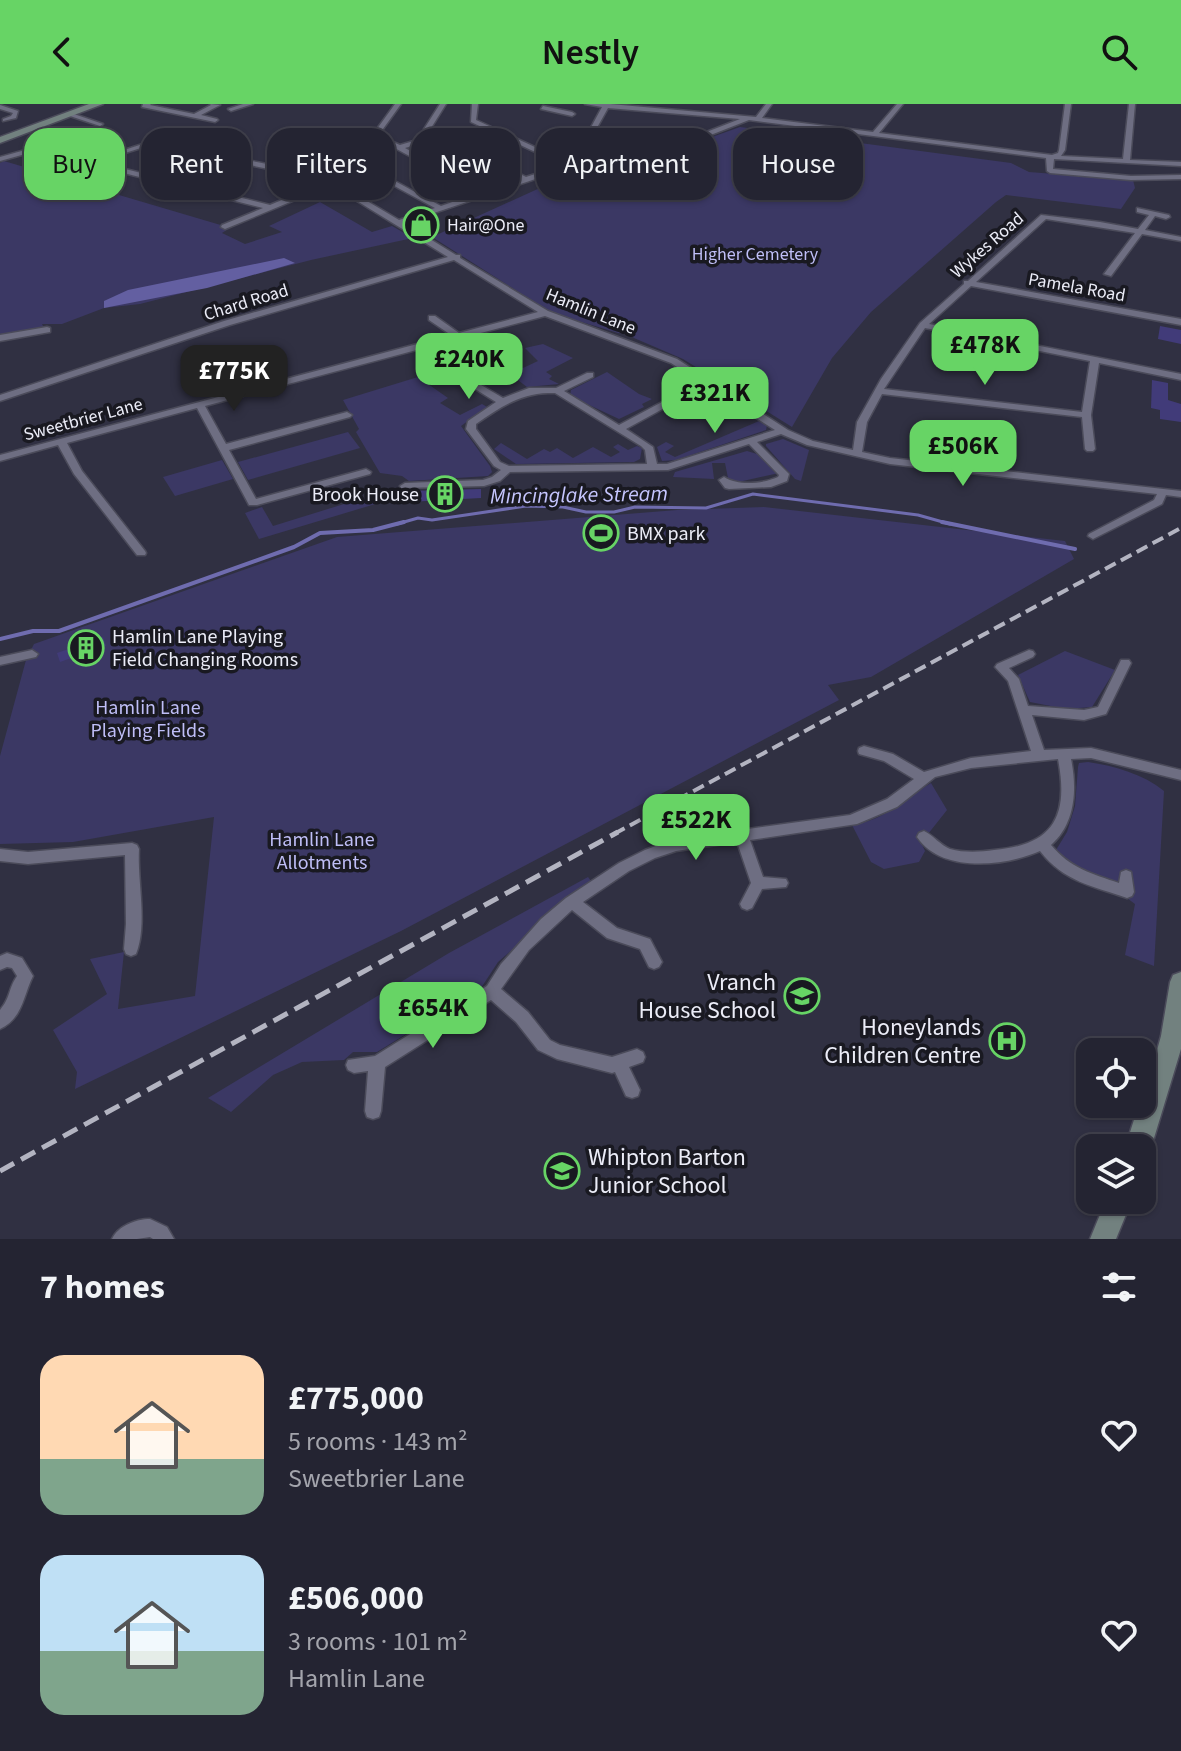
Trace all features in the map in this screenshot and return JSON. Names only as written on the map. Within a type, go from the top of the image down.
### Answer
[{"type":"main road","points":[[44,128],[69,114],[98,104]]},
{"type":"main road","points":[[0,140],[24,133]]},
{"type":"main road","points":[[1143,1134],[1177,1038],[1181,982]]},
{"type":"main road","points":[[1103,1239],[1113,1214]]},
{"type":"street","points":[[148,104],[144,106],[215,120]]},
{"type":"street","points":[[195,116],[217,105],[213,104]]},
{"type":"street","points":[[231,109],[250,104]]},
{"type":"street","points":[[380,128],[398,104]]},
{"type":"street","points":[[428,128],[443,104]]},
{"type":"street","points":[[475,104],[473,121],[536,150]]},
{"type":"street","points":[[547,104],[543,108],[572,114]]},
{"type":"street","points":[[588,104],[753,119],[1056,156],[1181,164]]},
{"type":"street","points":[[717,131],[753,119],[769,104]]},
{"type":"street","points":[[875,134],[900,104]]},
{"type":"street","points":[[1068,104],[1062,150],[1049,159],[1050,171],[1131,178],[1181,177]]},
{"type":"street","points":[[1126,162],[1132,104]]},
{"type":"street","points":[[594,128],[607,105]]},
{"type":"street","points":[[0,107],[14,111],[14,117],[5,120]]},
{"type":"street","points":[[69,114],[100,124]]},
{"type":"street","points":[[44,128],[62,125]]},
{"type":"street","points":[[398,148],[411,144]]},
{"type":"street","points":[[395,146],[411,155]]},
{"type":"street","points":[[0,159],[24,152]]},
{"type":"street","points":[[125,172],[271,208]]},
{"type":"street","points":[[520,180],[536,175]]},
{"type":"street","points":[[520,177],[524,179]]},
{"type":"street","points":[[395,183],[440,208]]},
{"type":"street","points":[[225,227],[289,200]]},
{"type":"street","name":"Hamlin Lane","points":[[362,200],[545,313],[674,361],[783,430],[810,443],[857,455],[964,471],[1181,494]]},
{"type":"street","points":[[398,223],[463,200]]},
{"type":"street","points":[[1140,210],[1166,217]]},
{"type":"street","points":[[1108,274],[1153,214]]},
{"type":"street","name":"Wykes Road","points":[[857,455],[862,422],[923,325],[967,283],[1046,217],[1181,239]]},
{"type":"street","name":"Chard Road","points":[[0,398],[227,323],[457,257]]},
{"type":"street","name":"Pamela Road","points":[[967,283],[1181,322]]},
{"type":"street","name":"Sweetbrier Lane","points":[[0,458],[545,313]]},
{"type":"street","points":[[432,318],[459,337]]},
{"type":"street","points":[[923,325],[1181,377]]},
{"type":"street","points":[[0,338],[47,330]]},
{"type":"street","points":[[1090,449],[1086,415],[1095,360]]},
{"type":"street","points":[[454,372],[502,402]]},
{"type":"street","points":[[589,375],[557,391],[529,391],[502,402],[471,423],[471,429],[497,464],[507,469],[668,467],[783,430]]},
{"type":"street","points":[[557,391],[650,449],[652,467]]},
{"type":"street","points":[[879,391],[1086,415]]},
{"type":"street","points":[[618,429],[665,404]]},
{"type":"street","points":[[200,405],[253,503],[366,472]]},
{"type":"street","points":[[224,448],[347,415]]},
{"type":"street","points":[[61,442],[78,472],[141,553]]},
{"type":"street","points":[[724,480],[729,486],[771,484],[783,479],[784,474],[779,467],[752,442]]},
{"type":"street","points":[[405,486],[484,483],[496,479],[507,469]]},
{"type":"street","points":[[1093,536],[1158,502],[1162,494]]},
{"type":"street","points":[[0,661],[32,654]]},
{"type":"street","points":[[1029,654],[1001,667],[1013,679],[1039,755]]},
{"type":"street","points":[[1023,710],[1084,715],[1102,711],[1125,663]]},
{"type":"street","points":[[864,751],[882,747],[922,777]]},
{"type":"street","points":[[924,837],[935,848],[948,854],[971,858],[999,856],[1043,844],[1056,830],[1067,804],[1069,781],[1063,753]]},
{"type":"street","points":[[354,1065],[377,1063],[492,991],[514,954],[572,902],[596,883],[651,852],[852,820],[892,803],[922,777],[971,763],[1091,753],[1181,775]]},
{"type":"street","points":[[742,836],[758,883],[747,904]]},
{"type":"street","points":[[1043,844],[1054,861],[1090,882],[1127,892],[1126,876]]},
{"type":"street","points":[[0,855],[28,858],[132,849],[129,880],[136,922],[131,949]]},
{"type":"street","points":[[758,883],[781,883]]},
{"type":"street","points":[[572,902],[612,933],[650,940],[654,962]]},
{"type":"street","points":[[0,963],[7,960],[17,963],[25,976],[19,985],[16,1003],[1,1016]]},
{"type":"street","points":[[492,991],[522,1017],[549,1048],[606,1064],[620,1065],[637,1057]]},
{"type":"street","points":[[373,1111],[377,1063]]},
{"type":"street","points":[[620,1065],[632,1090]]},
{"type":"street","points":[[121,1239],[133,1230],[147,1226],[160,1231],[165,1239]]},
{"type":"green space","name":"Higher Cemetery","points":[[733,130],[733,200],[863,200],[863,143],[1011,163],[1029,172],[1133,180],[1135,188],[1121,209],[1006,195],[871,312],[832,358],[792,427],[683,359],[630,334],[552,313],[432,237],[513,200],[520,200],[520,197],[536,190],[536,200],[717,200],[717,135]]},
{"type":"green space","points":[[4,161],[24,167],[24,200],[125,200],[125,197],[224,226],[228,229],[222,233],[245,244],[282,232],[269,226],[320,202],[372,232],[392,226],[413,238],[311,260],[140,304],[104,308],[62,324],[42,324],[44,328],[0,336],[0,163]]},
{"type":"green space","points":[[543,344],[573,358],[546,372],[552,376],[549,379],[559,384],[527,387],[510,374],[538,361],[525,348]]},
{"type":"green space","points":[[607,372],[639,394],[652,399],[642,404],[644,407],[619,419],[570,396],[571,390]]},
{"type":"green space","points":[[418,377],[448,398],[440,403],[460,415],[482,404],[487,407],[461,426],[490,466],[492,472],[488,476],[409,481],[402,476],[380,473],[356,432],[359,429],[343,400]]},
{"type":"green space","points":[[759,421],[767,425],[766,430],[676,460],[662,461],[657,447],[666,442],[674,446],[665,452],[675,457]]},
{"type":"green space","points":[[348,432],[360,448],[248,480],[238,462]]},
{"type":"green space","points":[[783,439],[809,450],[801,481],[795,479],[766,446]]},
{"type":"green space","points":[[501,443],[527,459],[544,449],[550,452],[557,448],[573,458],[593,447],[611,457],[620,452],[613,447],[618,444],[628,450],[637,446],[642,448],[640,459],[634,462],[516,464],[494,449]]},
{"type":"green space","points":[[747,451],[757,454],[779,473],[734,483],[728,478],[725,463],[712,463],[714,479],[673,477],[675,472]]},
{"type":"green space","points":[[222,460],[233,479],[175,496],[163,477]]},
{"type":"green space","points":[[386,491],[392,499],[259,539],[245,513],[262,507],[273,526]]},
{"type":"green space","name":"Hamlin Lane Playing Fields","points":[[764,507],[1065,541],[1074,559],[871,677],[828,685],[839,700],[401,931],[75,1089],[77,1072],[53,1030],[107,994],[90,959],[124,952],[118,1009],[195,996],[214,817],[73,842],[0,844],[0,756],[26,660],[34,644],[337,537],[677,510]]},
{"type":"green space","points":[[1065,651],[1115,670],[1092,707],[1066,709],[1030,702],[1018,675]]},
{"type":"green space","points":[[1088,762],[1128,772],[1164,791],[1154,966],[1125,955],[1135,904],[1108,884],[1059,857],[1056,850],[1067,832],[1075,806],[1079,763]]},
{"type":"green space","points":[[931,783],[947,810],[928,834],[919,838],[925,851],[919,862],[884,869],[871,862],[852,825],[885,814]]},
{"type":"green space","points":[[588,877],[591,881],[498,962],[481,988],[377,1052],[353,1052],[344,1060],[302,1062],[273,1075],[231,1112],[208,1098],[449,953]]},
{"type":"shaded area","points":[[284,258],[295,263],[207,288],[104,308],[104,301],[128,290]]},
{"type":"building","points":[[1160,326],[1181,330],[1181,344],[1158,339]]},
{"type":"building","points":[[1152,380],[1168,383],[1168,400],[1181,404],[1181,422],[1160,419],[1160,410],[1151,408]]},
{"type":"building","name":"Brook House","points":[[481,489],[481,498],[408,502],[409,491]]},
{"type":"building","name":"Hamlin Lane Playing Field Changing Rooms","points":[[103,637],[106,646],[60,662],[57,653]]},
{"type":"waterway","name":"Mincinglake Stream","points":[[404,522],[526,506],[563,507],[586,512],[614,512],[635,507],[706,508],[753,494],[918,515],[945,523]]},
{"type":"waterway","name":"Mincinglake Stream","points":[[0,639],[33,631],[59,631],[294,547],[320,533],[373,530],[404,522]]},
{"type":"waterway","name":"Mincinglake Stream","points":[[397,524],[404,522]]},
{"type":"waterway","name":"Mincinglake Stream","points":[[945,523],[1075,549]]},
{"type":"waterway","name":"Mincinglake Stream","points":[[945,523],[950,524]]},
{"type":"railway","points":[[614,834],[1181,528]]},
{"type":"railway","points":[[0,1171],[618,832]]},
{"type":"place","name":"Hair@One","points":[[421,225]]},
{"type":"place","name":"Brook House","points":[[445,494]]},
{"type":"place","name":"BMX park","points":[[601,533]]},
{"type":"place","name":"Hamlin Lane Playing Field Changing Rooms","points":[[86,648]]},
{"type":"place","name":"Vranch House School","points":[[802,996]]},
{"type":"place","name":"Honeylands Children Centre","points":[[1007,1041]]},
{"type":"place","name":"Whipton Barton Junior School","points":[[562,1171]]},
{"type":"park label","name":"Hamlin Lane Allotments","points":[[322,850]]}]
